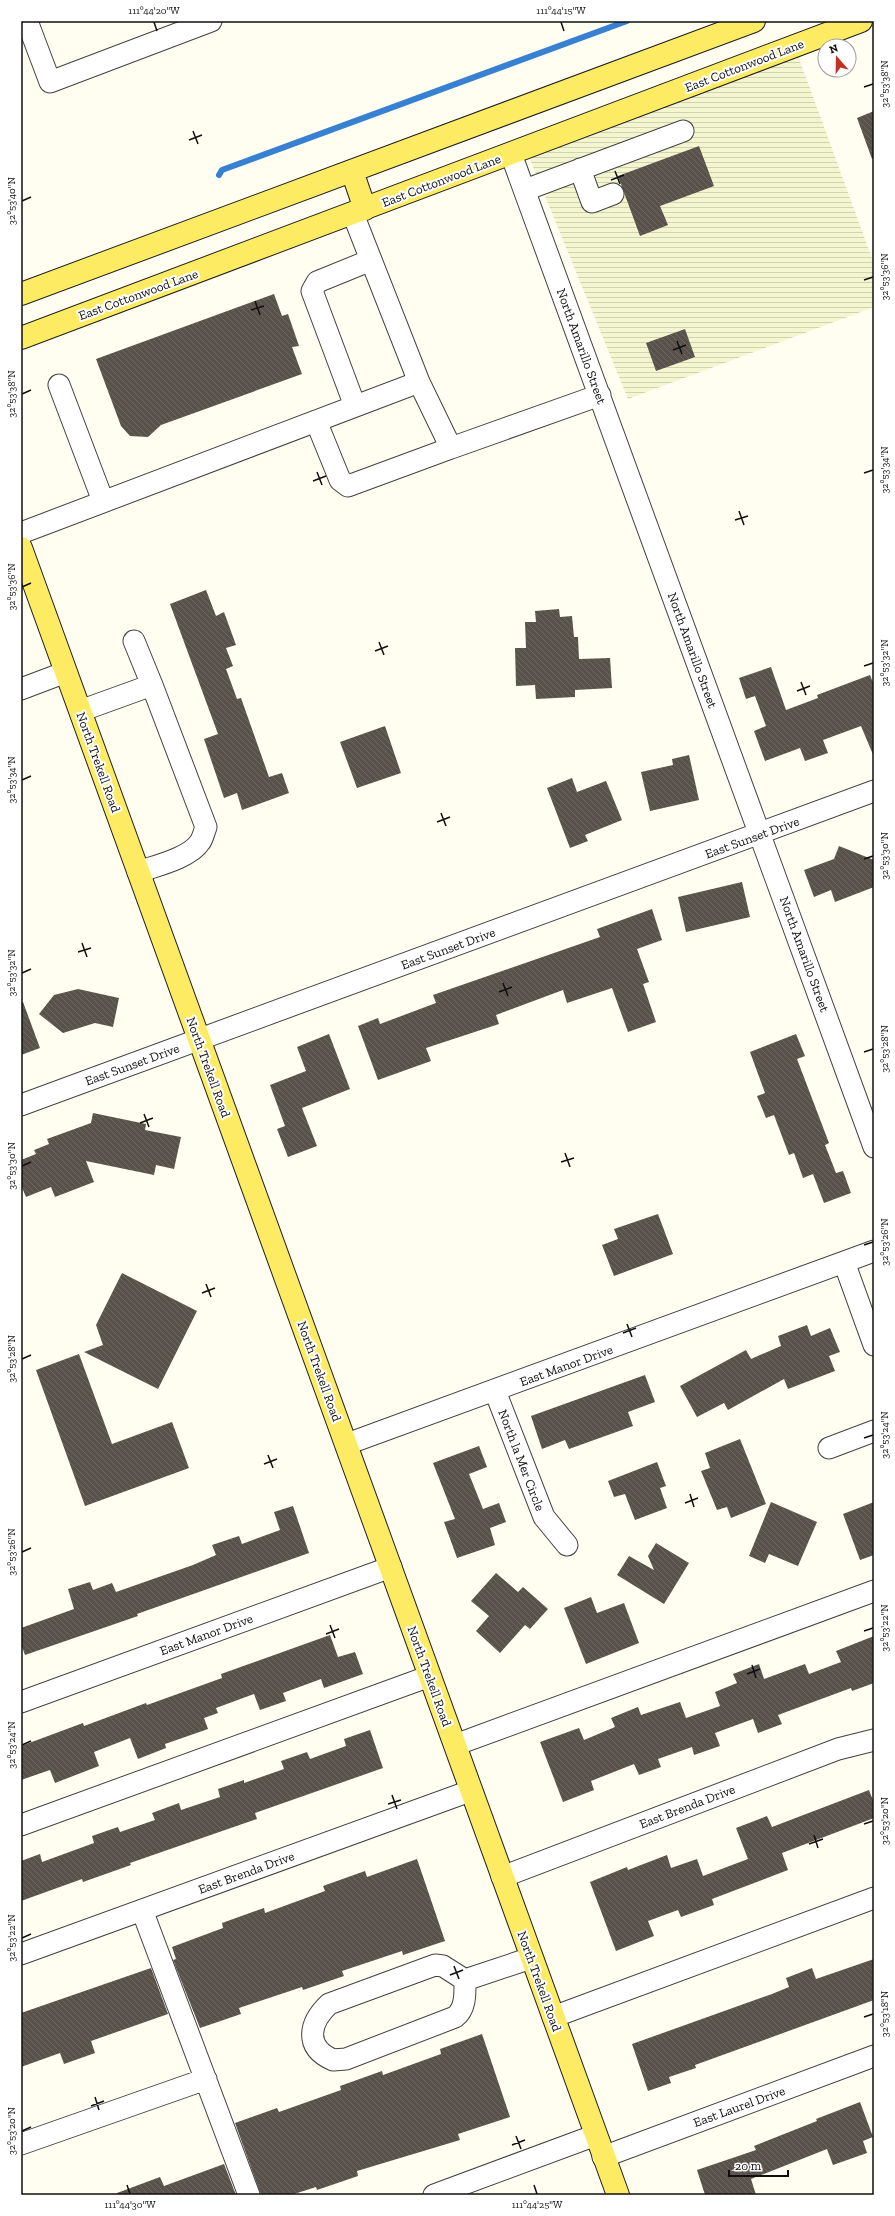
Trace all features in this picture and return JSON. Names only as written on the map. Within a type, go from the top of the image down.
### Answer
[{"type":"main road","points":[[21,294],[754,21]]},
{"type":"main road","name":"East Cottonwood Lane","points":[[21,338],[359,212],[861,21]]},
{"type":"main road","points":[[352,171],[359,212]]},
{"type":"main road","name":"North Trekell Road","points":[[21,548],[27,585],[66,672],[198,1039],[347,1444],[455,1745],[470,1791],[618,2195]]},
{"type":"street","points":[[27,21],[50,82],[211,21]]},
{"type":"street","points":[[524,190],[683,131]]},
{"type":"street","name":"North Amarillo Street","points":[[512,154],[874,1146]]},
{"type":"street","points":[[580,169],[592,202],[614,194]]},
{"type":"street","points":[[359,212],[371,260],[418,382],[451,448]]},
{"type":"street","points":[[355,406],[312,291],[317,282],[371,260]]},
{"type":"street","points":[[21,533],[418,382]]},
{"type":"street","points":[[59,385],[103,502]]},
{"type":"street","points":[[316,421],[340,480],[348,486],[600,395]]},
{"type":"street","points":[[134,641],[206,827],[200,843],[191,851],[172,860],[138,872]]},
{"type":"street","points":[[21,689],[66,672]]},
{"type":"street","points":[[80,711],[152,685]]},
{"type":"street","name":"East Sunset Drive","points":[[21,1105],[874,791]]},
{"type":"street","name":"East Manor Drive","points":[[347,1444],[874,1251]]},
{"type":"street","points":[[844,1262],[874,1345]]},
{"type":"street","name":"North la Mer Circle","points":[[495,1391],[544,1517],[567,1545]]},
{"type":"street","points":[[829,1448],[874,1431]]},
{"type":"street","name":"East Manor Drive","points":[[21,1702],[391,1567]]},
{"type":"street","points":[[455,1745],[874,1591]]},
{"type":"street","points":[[21,1824],[430,1676]]},
{"type":"street","name":"East Brenda Drive","points":[[502,1877],[838,1749],[874,1740]]},
{"type":"street","name":"East Brenda Drive","points":[[21,1954],[470,1791]]},
{"type":"street","points":[[553,2017],[874,1898]]},
{"type":"street","points":[[142,1910],[250,2195]]},
{"type":"street","points":[[465,1980],[531,1958]]},
{"type":"street","points":[[435,1965],[443,1966],[465,1980],[462,2006],[460,2013],[455,2017],[346,2059],[333,2060],[318,2050],[313,2037],[313,2027],[321,2012],[329,2004],[435,1965]]},
{"type":"street","name":"East Laurel Drive","points":[[604,2156],[874,2056]]},
{"type":"street","points":[[21,2144],[206,2079]]},
{"type":"street","points":[[434,2195],[455,2191],[596,2135]]},
{"type":"green space","points":[[797,53],[874,264],[874,307],[628,399],[529,157]]},
{"type":"building","points":[[874,111],[874,159],[872,159],[857,118]]},
{"type":"building","points":[[699,146],[714,186],[660,206],[668,225],[640,236],[618,176]]},
{"type":"building","points":[[274,294],[282,316],[288,314],[299,346],[292,347],[302,374],[161,425],[148,437],[130,436],[121,426],[96,359]]},
{"type":"building","points":[[685,329],[695,357],[656,371],[646,343]]},
{"type":"building","points":[[206,590],[216,616],[224,612],[236,645],[226,648],[233,666],[226,669],[237,699],[241,698],[269,777],[282,773],[289,793],[242,810],[237,793],[224,798],[204,739],[218,734],[170,604]]},
{"type":"building","points":[[559,609],[560,617],[572,616],[574,637],[578,637],[579,659],[610,658],[612,688],[575,690],[575,697],[536,699],[535,685],[516,686],[515,648],[526,648],[525,622],[536,622],[535,611]]},
{"type":"building","points":[[771,667],[786,710],[818,698],[817,695],[870,675],[874,685],[874,757],[861,726],[823,740],[828,753],[805,761],[800,748],[765,761],[754,731],[766,726],[755,696],[746,699],[739,678]]},
{"type":"building","points":[[385,726],[401,773],[357,788],[340,742]]},
{"type":"building","points":[[689,755],[699,800],[650,811],[641,772],[673,765],[672,759]]},
{"type":"building","points":[[572,778],[577,792],[606,781],[622,820],[585,835],[588,841],[570,848],[547,788]]},
{"type":"building","points":[[839,846],[874,860],[874,887],[835,902],[831,890],[814,897],[804,870],[834,859]]},
{"type":"building","points":[[742,882],[750,917],[686,932],[678,897]]},
{"type":"building","points":[[652,909],[662,940],[637,949],[649,982],[643,984],[656,1022],[628,1032],[612,988],[567,1003],[563,990],[496,1015],[499,1024],[426,1048],[431,1061],[378,1080],[358,1026],[378,1018],[380,1024],[436,1003],[433,995],[600,937],[597,929]]},
{"type":"building","points":[[78,989],[119,998],[113,1027],[95,1023],[63,1033],[39,1014],[54,995]]},
{"type":"building","points":[[21,1002],[23,1002],[40,1048],[21,1055]]},
{"type":"building","points":[[329,1034],[350,1089],[302,1108],[317,1146],[288,1157],[277,1129],[285,1126],[270,1085],[306,1071],[297,1047]]},
{"type":"building","points":[[796,1034],[805,1056],[797,1059],[829,1143],[825,1145],[836,1173],[843,1171],[851,1193],[824,1203],[813,1174],[803,1178],[794,1153],[789,1155],[774,1115],[766,1118],[757,1096],[765,1093],[750,1052]]},
{"type":"building","points":[[93,1113],[146,1124],[145,1130],[181,1137],[174,1169],[156,1165],[154,1175],[86,1161],[94,1182],[55,1197],[51,1187],[26,1197],[21,1185],[21,1160],[36,1154],[34,1150],[49,1144],[47,1139],[91,1123]]},
{"type":"building","points":[[658,1214],[673,1254],[614,1276],[602,1245],[618,1239],[614,1229]]},
{"type":"building","points":[[122,1273],[197,1311],[158,1389],[84,1352],[103,1345],[96,1325]]},
{"type":"building","points":[[807,1325],[811,1336],[830,1328],[840,1352],[829,1356],[835,1371],[788,1389],[784,1379],[728,1410],[724,1403],[697,1417],[680,1386],[746,1350],[751,1359],[781,1346],[778,1336]]},
{"type":"building","points":[[79,1354],[112,1444],[172,1422],[189,1468],[85,1506],[36,1370]]},
{"type":"building","points":[[645,1375],[655,1402],[628,1412],[633,1426],[569,1449],[565,1440],[542,1449],[531,1416]]},
{"type":"building","points":[[740,1439],[766,1504],[731,1518],[727,1507],[717,1510],[701,1471],[710,1468],[705,1453]]},
{"type":"building","points":[[479,1446],[487,1467],[469,1474],[483,1509],[499,1503],[506,1522],[490,1528],[495,1545],[457,1558],[444,1522],[455,1519],[433,1463]]},
{"type":"building","points":[[657,1462],[666,1486],[660,1488],[667,1508],[635,1520],[625,1494],[614,1497],[608,1481]]},
{"type":"building","points":[[771,1502],[817,1522],[798,1566],[769,1554],[765,1563],[749,1556]]},
{"type":"building","points":[[874,1502],[874,1555],[860,1560],[843,1514]]},
{"type":"building","points":[[293,1506],[309,1553],[137,1614],[138,1616],[25,1655],[21,1644],[21,1628],[74,1609],[68,1589],[90,1582],[93,1590],[112,1583],[116,1592],[193,1565],[216,1555],[212,1545],[239,1536],[242,1544],[280,1530],[274,1512]]},
{"type":"building","points":[[656,1543],[689,1563],[664,1604],[617,1575],[629,1556],[654,1570],[648,1556]]},
{"type":"building","points":[[496,1573],[518,1592],[523,1587],[548,1609],[530,1629],[525,1625],[500,1653],[476,1631],[489,1616],[471,1601]]},
{"type":"building","points":[[591,1597],[597,1613],[624,1603],[639,1643],[586,1664],[564,1608]]},
{"type":"building","points":[[330,1635],[338,1657],[355,1652],[363,1674],[324,1688],[321,1679],[283,1693],[286,1701],[260,1710],[254,1694],[216,1708],[218,1713],[204,1718],[208,1729],[165,1744],[166,1748],[138,1759],[130,1738],[94,1752],[99,1766],[55,1783],[50,1770],[21,1780],[21,1746],[83,1723],[84,1726],[146,1703],[147,1705],[222,1678],[221,1674]]},
{"type":"building","points":[[874,1636],[874,1683],[852,1691],[851,1688],[778,1715],[782,1724],[758,1733],[753,1719],[715,1733],[720,1746],[694,1755],[692,1747],[658,1759],[661,1767],[639,1775],[634,1764],[591,1781],[594,1790],[563,1802],[540,1742],[579,1728],[584,1740],[615,1727],[611,1718],[638,1707],[641,1715],[680,1702],[686,1718],[720,1706],[715,1692],[737,1683],[733,1674],[759,1664],[764,1679],[805,1664],[809,1674],[841,1662],[836,1651]]},
{"type":"building","points":[[370,1730],[383,1768],[255,1813],[257,1819],[130,1863],[131,1865],[83,1882],[82,1879],[21,1901],[21,1861],[40,1854],[42,1862],[94,1843],[92,1836],[118,1827],[120,1832],[155,1820],[152,1813],[179,1803],[181,1810],[220,1797],[218,1789],[244,1780],[244,1783],[284,1769],[281,1761],[307,1752],[310,1759],[346,1746],[344,1739]]},
{"type":"building","points":[[869,1790],[874,1803],[874,1818],[782,1853],[788,1870],[712,1899],[714,1905],[681,1917],[678,1910],[648,1921],[654,1936],[616,1951],[590,1882],[627,1867],[628,1870],[667,1855],[671,1868],[697,1859],[703,1876],[748,1859],[736,1828],[767,1816],[772,1827]]},
{"type":"building","points":[[417,1859],[445,1941],[403,1955],[402,1951],[342,1971],[344,1976],[303,1990],[302,1987],[239,2008],[241,2014],[200,2028],[173,1960],[176,1959],[172,1947],[223,1928],[222,1923],[264,1908],[265,1913],[325,1891],[323,1886],[365,1871],[367,1877]]},
{"type":"building","points":[[874,1959],[874,2000],[695,2065],[696,2068],[669,2077],[671,2083],[648,2091],[632,2044],[789,1987],[786,1978],[812,1968],[816,1979]]},
{"type":"building","points":[[151,1968],[168,2014],[91,2041],[95,2053],[64,2064],[60,2053],[21,2067],[21,2013]]},
{"type":"building","points":[[482,2034],[510,2117],[458,2134],[460,2140],[357,2171],[358,2176],[317,2190],[316,2187],[291,2195],[261,2195],[235,2123],[277,2108],[279,2112],[341,2090],[340,2086],[382,2071],[383,2075],[441,2054],[440,2049]]},
{"type":"building","points":[[860,2102],[873,2137],[863,2141],[867,2153],[833,2165],[827,2149],[751,2179],[756,2195],[705,2195],[697,2170],[756,2150],[754,2146]]},
{"type":"building","points":[[224,2164],[236,2195],[117,2195],[117,2193],[160,2177],[164,2186]]},
{"type":"waterway","points":[[219,175],[222,170],[627,21]]}]
